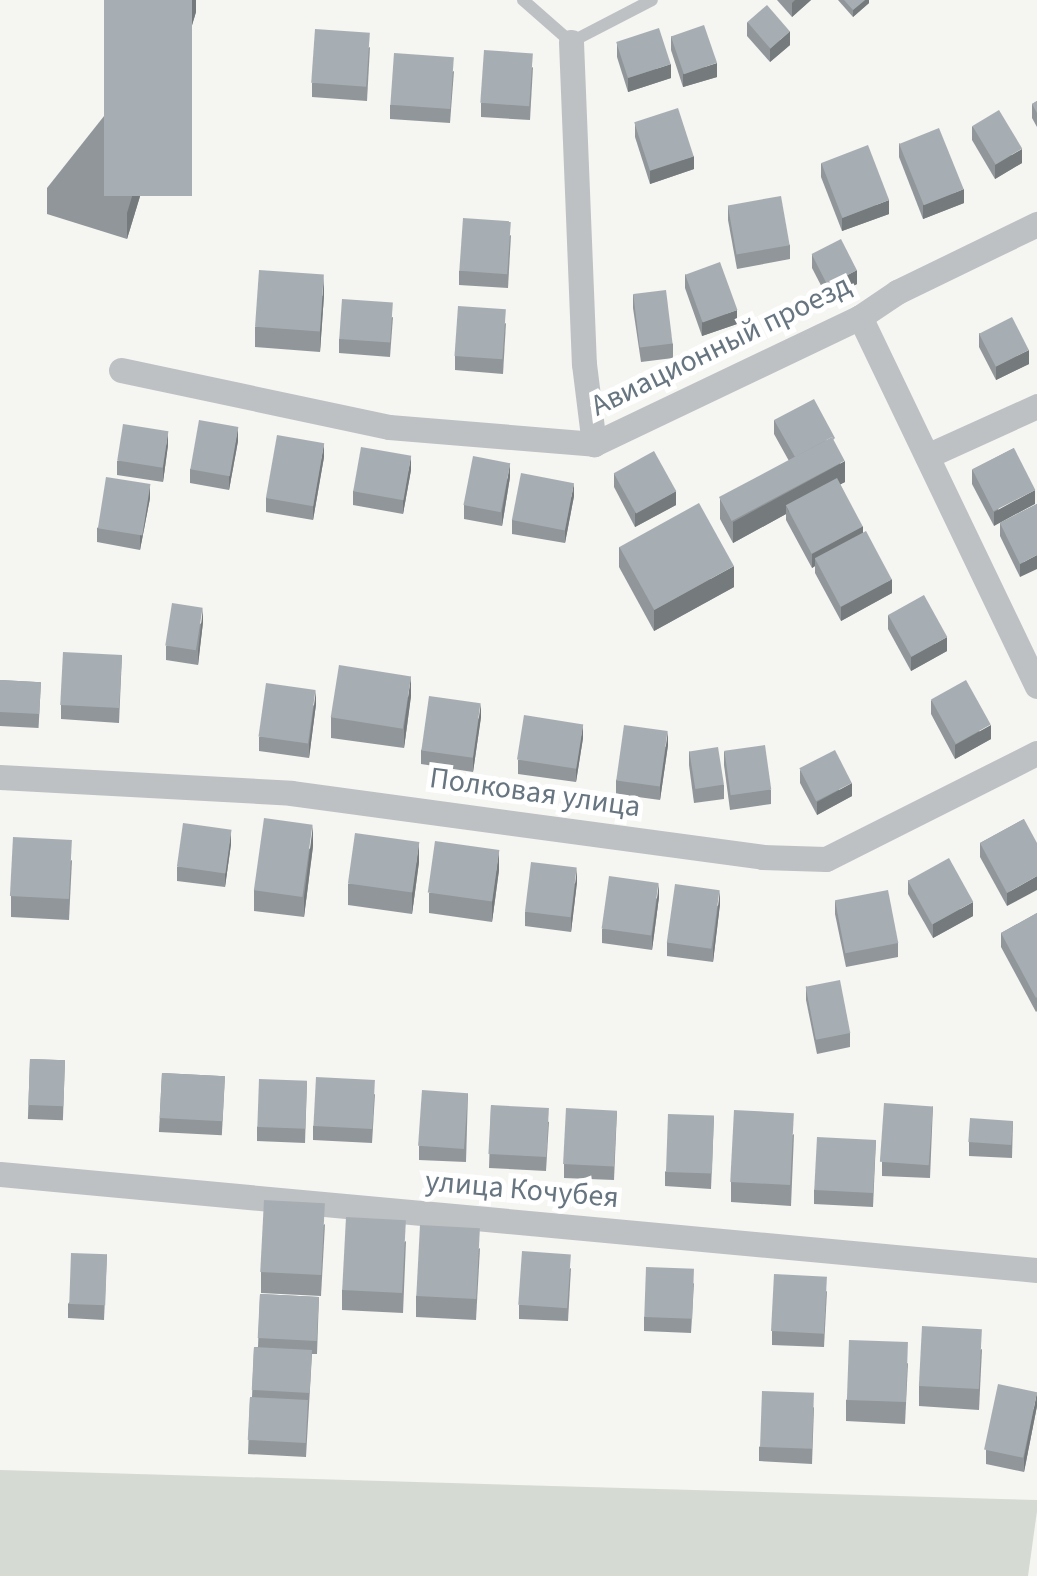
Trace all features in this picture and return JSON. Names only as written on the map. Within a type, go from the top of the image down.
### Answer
[{"type":"street","points":[[571,42],[584,364],[594,444]]},
{"type":"street","name":"Авиационный проезд","points":[[121,370],[389,427],[594,444],[860,317],[897,292],[1037,224]]},
{"type":"street","points":[[860,317],[1037,686]]},
{"type":"street","points":[[927,456],[1037,406]]},
{"type":"street","name":"Полковая улица","points":[[0,777],[291,793],[762,857],[826,859],[1037,754]]},
{"type":"street","name":"улица Кочубея","points":[[0,1174],[1037,1270]]},
{"type":"lane","points":[[523,0],[571,42],[652,0]]},
{"type":"shaded area","points":[[0,1470],[1037,1500],[1037,1511],[1028,1576],[0,1576]]},
{"type":"building","points":[[104,0],[192,0],[192,196],[104,196]]},
{"type":"building","points":[[844,0],[865,0],[853,10]]},
{"type":"building","points":[[767,5],[790,31],[770,48],[747,22]]},
{"type":"building","points":[[704,25],[717,63],[684,74],[671,36]]},
{"type":"building","points":[[659,28],[671,64],[628,78],[616,42]]},
{"type":"building","points":[[315,29],[370,33],[366,87],[311,83]]},
{"type":"building","points":[[484,50],[533,53],[529,106],[480,103]]},
{"type":"building","points":[[394,53],[454,57],[450,109],[390,105]]},
{"type":"building","points":[[678,108],[694,157],[650,171],[634,122]]},
{"type":"building","points":[[999,110],[1022,149],[996,165],[972,126]]},
{"type":"building","points":[[939,128],[964,189],[924,205],[899,144]]},
{"type":"building","points":[[868,145],[889,200],[842,218],[821,163]]},
{"type":"building","points":[[781,196],[790,245],[737,255],[728,205]]},
{"type":"building","points":[[463,218],[511,221],[507,274],[459,271]]},
{"type":"building","points":[[841,239],[857,270],[827,285],[812,254]]},
{"type":"building","points":[[720,262],[737,310],[703,323],[685,275]]},
{"type":"building","points":[[259,270],[324,275],[320,331],[255,327]]},
{"type":"building","points":[[666,290],[673,344],[640,348],[633,294]]},
{"type":"building","points":[[342,299],[393,303],[390,342],[339,339]]},
{"type":"building","points":[[458,306],[506,309],[502,359],[455,356]]},
{"type":"building","points":[[1012,317],[1029,350],[996,367],[979,334]]},
{"type":"building","points":[[814,399],[835,438],[795,457],[774,420]]},
{"type":"building","points":[[199,420],[238,427],[230,476],[190,469]]},
{"type":"building","points":[[123,424],[168,431],[163,468],[117,461]]},
{"type":"building","points":[[277,435],[324,443],[313,506],[266,498]]},
{"type":"building","points":[[832,437],[845,461],[732,521],[719,497]]},
{"type":"building","points":[[361,447],[411,456],[403,500],[353,491]]},
{"type":"building","points":[[1014,448],[1035,490],[993,511],[972,469]]},
{"type":"building","points":[[654,451],[676,491],[636,514],[614,473]]},
{"type":"building","points":[[473,456],[510,463],[501,512],[463,505]]},
{"type":"building","points":[[521,473],[574,483],[565,530],[512,520]]},
{"type":"building","points":[[106,477],[150,484],[142,535],[98,528]]},
{"type":"building","points":[[837,478],[863,527],[812,554],[786,505]]},
{"type":"building","points":[[699,503],[734,566],[654,610],[619,547]]},
{"type":"building","points":[[1037,504],[1037,555],[1020,564],[1000,523]]},
{"type":"building","points":[[866,531],[892,580],[841,607],[815,558]]},
{"type":"building","points":[[924,595],[947,637],[911,657],[888,615]]},
{"type":"building","points":[[172,603],[203,608],[196,650],[165,645]]},
{"type":"building","points":[[63,652],[122,655],[119,708],[60,705]]},
{"type":"building","points":[[339,665],[411,676],[403,729],[331,717]]},
{"type":"building","points":[[0,680],[41,682],[39,714],[0,712]]},
{"type":"building","points":[[966,680],[991,725],[956,744],[931,699]]},
{"type":"building","points":[[266,683],[316,690],[308,743],[258,736]]},
{"type":"building","points":[[429,696],[480,703],[473,758],[421,750]]},
{"type":"building","points":[[524,715],[583,724],[576,769],[517,759]]},
{"type":"building","points":[[624,725],[668,731],[660,787],[616,780]]},
{"type":"building","points":[[765,745],[771,790],[731,795],[724,751]]},
{"type":"building","points":[[718,747],[724,785],[695,789],[689,752]]},
{"type":"building","points":[[835,750],[852,783],[816,801],[799,768]]},
{"type":"building","points":[[264,818],[313,825],[302,897],[254,890]]},
{"type":"building","points":[[1024,819],[1037,843],[1037,876],[1007,893],[980,843]]},
{"type":"building","points":[[183,823],[232,830],[225,873],[177,867]]},
{"type":"building","points":[[355,833],[419,842],[412,893],[348,884]]},
{"type":"building","points":[[13,837],[72,840],[69,899],[10,896]]},
{"type":"building","points":[[435,841],[499,850],[492,902],[428,892]]},
{"type":"building","points":[[949,858],[973,902],[932,925],[908,881]]},
{"type":"building","points":[[531,862],[577,868],[571,917],[525,912]]},
{"type":"building","points":[[609,876],[659,883],[651,935],[602,928]]},
{"type":"building","points":[[675,884],[720,890],[711,949],[667,942]]},
{"type":"building","points":[[888,890],[898,943],[845,953],[835,900]]},
{"type":"building","points":[[1037,913],[1037,997],[1036,998],[1001,933]]},
{"type":"building","points":[[840,980],[850,1033],[816,1040],[806,987]]},
{"type":"building","points":[[30,1059],[65,1060],[63,1106],[28,1105]]},
{"type":"building","points":[[162,1073],[225,1076],[223,1121],[160,1118]]},
{"type":"building","points":[[316,1077],[375,1080],[372,1129],[313,1126]]},
{"type":"building","points":[[259,1079],[307,1081],[305,1129],[257,1127]]},
{"type":"building","points":[[422,1090],[468,1093],[464,1149],[418,1146]]},
{"type":"building","points":[[884,1103],[933,1106],[929,1165],[880,1162]]},
{"type":"building","points":[[491,1105],[549,1108],[546,1157],[488,1154]]},
{"type":"building","points":[[566,1108],[617,1111],[614,1167],[563,1164]]},
{"type":"building","points":[[734,1110],[794,1113],[790,1185],[730,1182]]},
{"type":"building","points":[[668,1114],[714,1116],[712,1174],[666,1172]]},
{"type":"building","points":[[970,1118],[1013,1121],[1011,1145],[968,1142]]},
{"type":"building","points":[[817,1137],[876,1140],[873,1193],[814,1190]]},
{"type":"building","points":[[264,1200],[325,1203],[321,1275],[260,1272]]},
{"type":"building","points":[[346,1217],[406,1220],[402,1293],[342,1290]]},
{"type":"building","points":[[420,1225],[480,1228],[476,1299],[416,1296]]},
{"type":"building","points":[[522,1251],[571,1254],[567,1308],[518,1305]]},
{"type":"building","points":[[71,1253],[107,1254],[105,1305],[69,1304]]},
{"type":"building","points":[[646,1267],[694,1269],[692,1319],[644,1317]]},
{"type":"building","points":[[774,1274],[827,1277],[824,1334],[771,1331]]},
{"type":"building","points":[[260,1294],[319,1297],[317,1341],[258,1338]]},
{"type":"building","points":[[922,1326],[982,1329],[979,1389],[919,1386]]},
{"type":"building","points":[[849,1340],[908,1342],[906,1402],[847,1400]]},
{"type":"building","points":[[254,1347],[312,1350],[310,1393],[252,1390]]},
{"type":"building","points":[[998,1384],[1037,1392],[1023,1458],[984,1450]]},
{"type":"building","points":[[762,1391],[814,1393],[812,1449],[760,1447]]},
{"type":"building","points":[[250,1397],[308,1400],[306,1443],[248,1440]]}]
